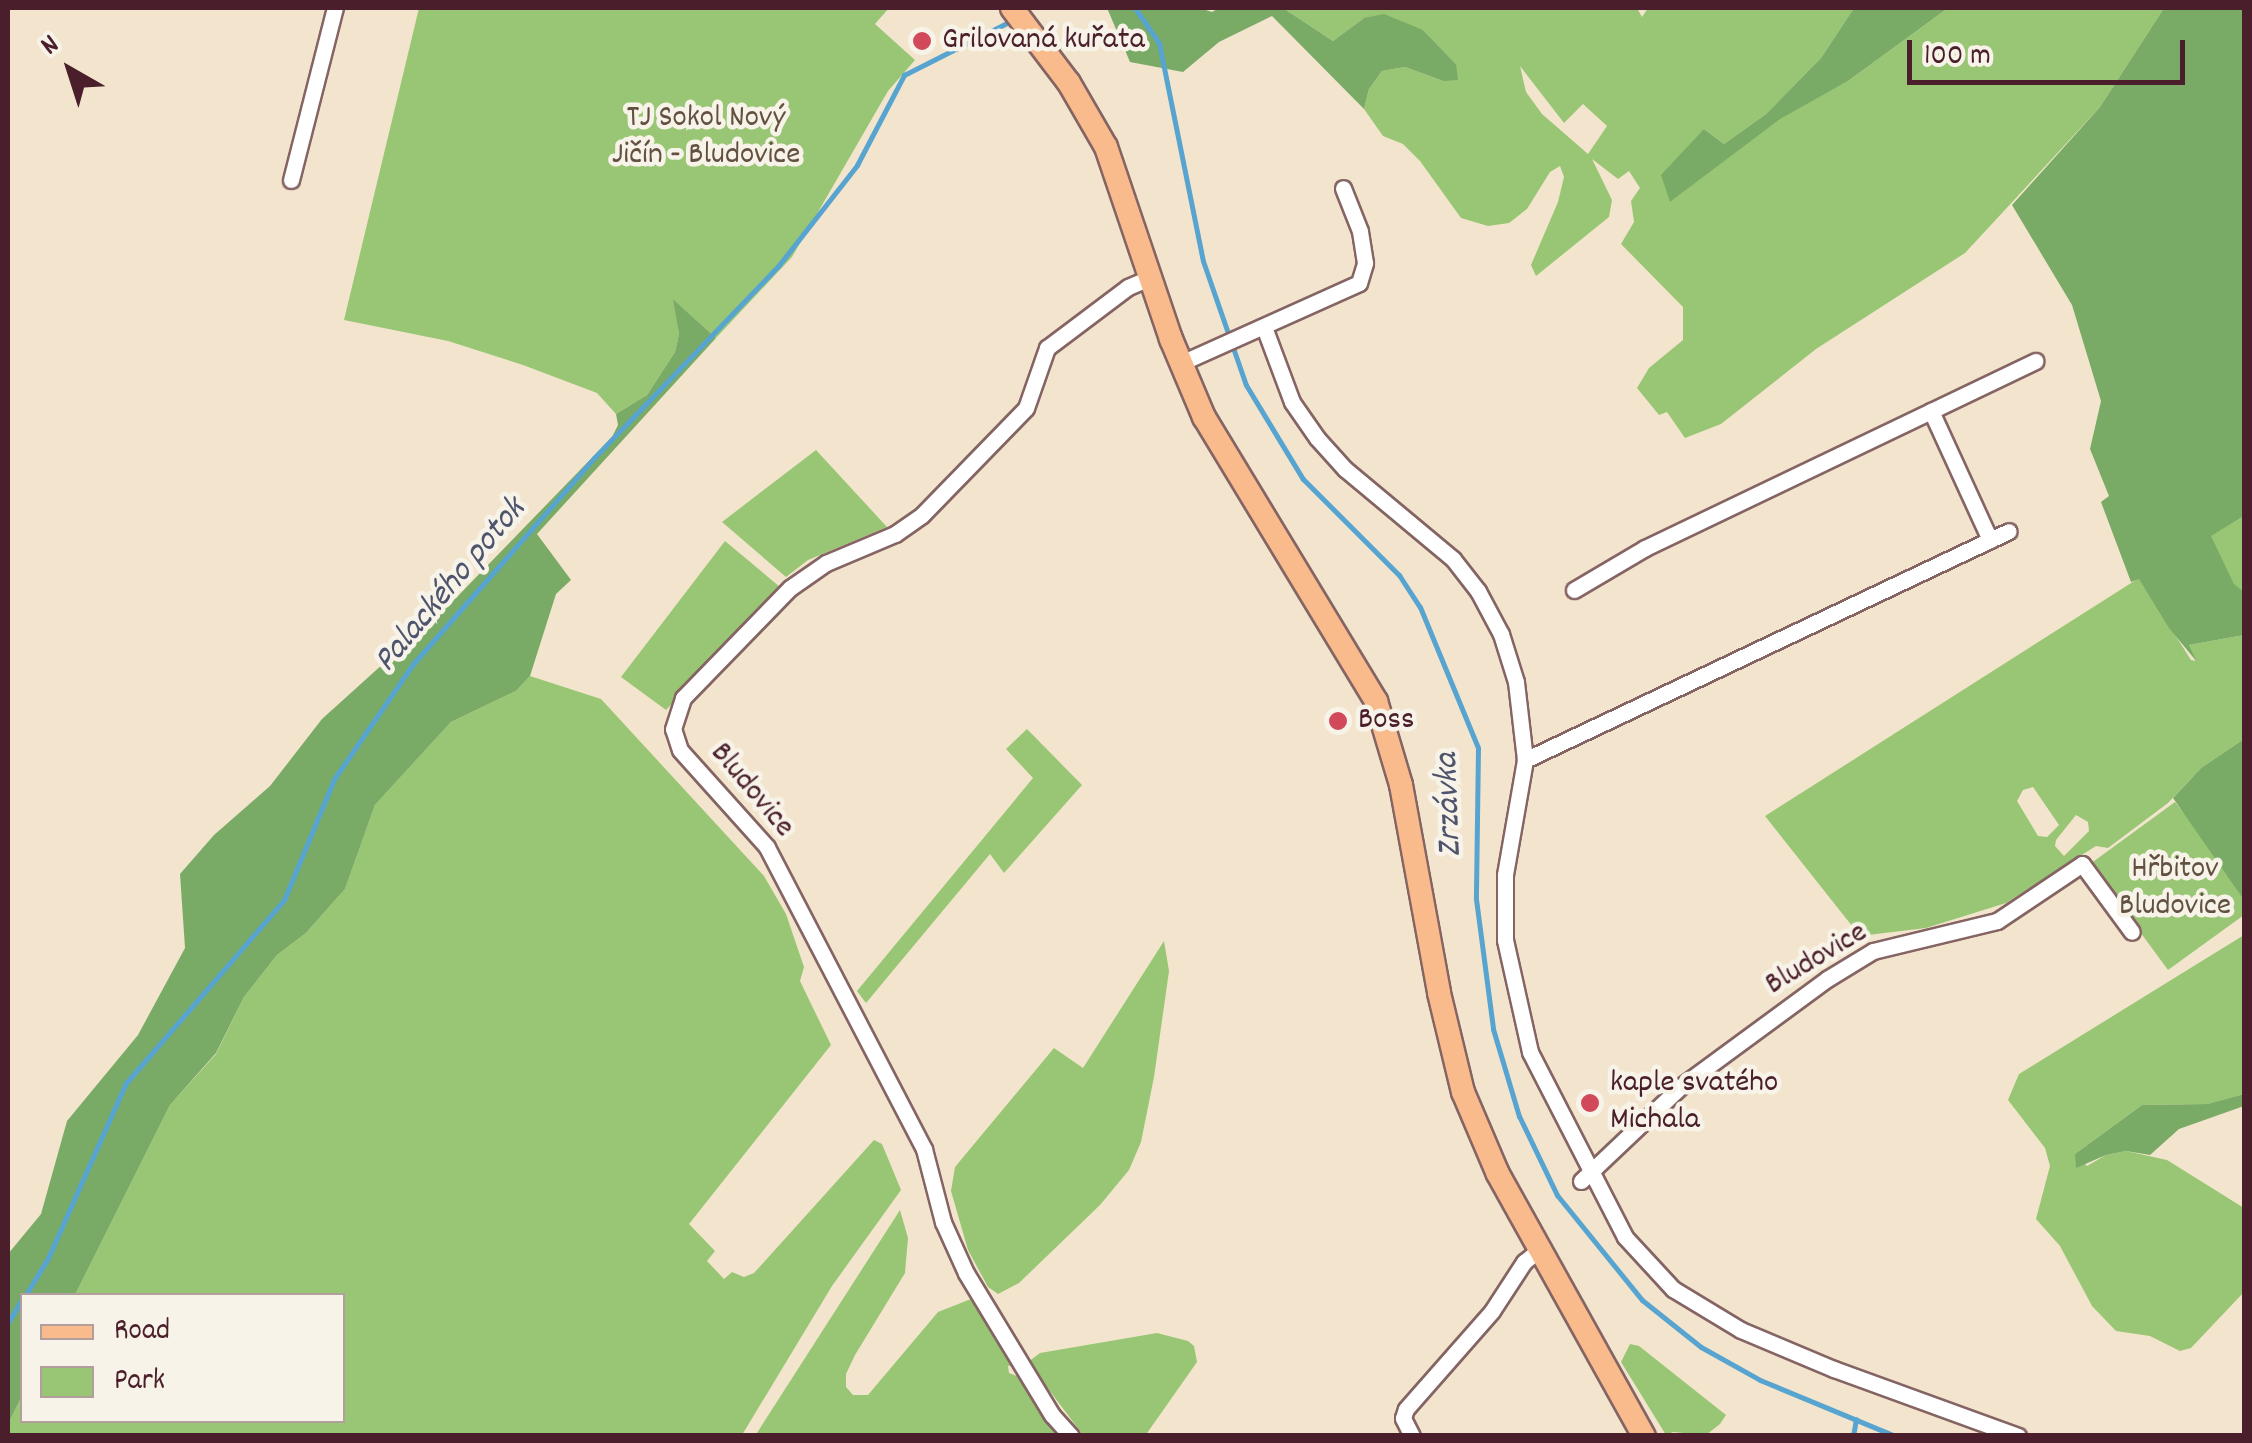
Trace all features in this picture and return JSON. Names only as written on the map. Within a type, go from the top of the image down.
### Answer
[{"type":"main road","points":[[1018,14],[1083,104],[1106,147],[1180,363],[1228,461],[1376,702],[1401,785],[1439,992],[1463,1092],[1498,1174],[1644,1436]]},
{"type":"street","points":[[291,180],[335,8]]},
{"type":"street","points":[[1180,363],[1355,286],[1365,263],[1360,231],[1343,188]]},
{"type":"street","name":"Bludovice","points":[[1071,1436],[1052,1415],[966,1273],[943,1222],[924,1150],[767,847],[680,750],[673,729],[683,698],[790,588],[838,557],[895,534],[922,515],[1026,408],[1048,348],[1128,287],[1151,277]]},
{"type":"street","points":[[1256,331],[1292,402],[1317,438],[1345,469],[1424,531],[1478,591],[1501,634],[1516,682],[1525,760],[1505,875],[1504,940],[1530,1052],[1587,1177],[1625,1237],[1673,1290],[1741,1330],[2018,1436]]},
{"type":"street","points":[[1574,590],[1645,548],[2036,361]]},
{"type":"street","points":[[1931,411],[1990,540]]},
{"type":"street","points":[[1525,760],[2010,531]]},
{"type":"street","name":"Bludovice","points":[[1587,1177],[1680,1088],[1827,978],[1873,950],[1997,920],[2082,864],[2132,932]]},
{"type":"street","points":[[1412,1436],[1403,1418],[1406,1408],[1492,1311],[1524,1262],[1540,1249]]},
{"type":"green space","name":"TJ Sokol Nový Jičín - Bludovice","points":[[419,8],[889,8],[875,24],[915,60],[888,91],[792,257],[716,338],[674,300],[679,334],[675,352],[647,395],[616,414],[597,393],[523,365],[448,341],[344,320]]},
{"type":"green space","points":[[1107,8],[1200,8],[1212,12],[1219,8],[1283,8],[1333,41],[1364,18],[1384,14],[1423,30],[1456,64],[1458,80],[1443,81],[1405,67],[1382,71],[1369,89],[1364,109],[1272,16],[1219,42],[1183,72],[1130,62]]},
{"type":"green space","points":[[1283,8],[1637,8],[1642,17],[1648,8],[1854,8],[1821,58],[1766,114],[1724,144],[1704,129],[1671,201],[1780,118],[1848,81],[1948,8],[2164,8],[2100,107],[1965,253],[1816,349],[1721,424],[1685,438],[1667,412],[1659,415],[1637,388],[1649,368],[1683,340],[1683,307],[1621,244],[1634,222],[1631,201],[1640,188],[1629,171],[1618,179],[1592,159],[1612,200],[1609,217],[1536,276],[1531,265],[1558,202],[1564,177],[1560,166],[1550,172],[1527,209],[1509,223],[1488,226],[1461,218],[1420,161],[1403,144],[1383,136],[1364,109],[1369,89],[1382,71],[1405,67],[1443,81],[1456,64],[1423,30],[1364,18],[1333,41]],"holes":[[[1520,66],[1564,123],[1583,104],[1607,126],[1588,154],[1542,114],[1526,92]]]},
{"type":"green space","points":[[1854,8],[1948,8],[1848,81],[1780,119],[1670,202],[1661,175],[1704,129],[1724,144],[1766,114],[1821,58]]},
{"type":"green space","points":[[2164,8],[2244,8],[2244,516],[2211,536],[2234,584],[2244,592],[2244,635],[2189,645],[2197,662],[2169,628],[2139,579],[2131,582],[2101,502],[2109,496],[2090,449],[2101,401],[2072,305],[2012,205],[2100,107]]},
{"type":"green space","points":[[673,299],[716,338],[537,534],[571,580],[556,594],[530,676],[516,691],[451,722],[375,805],[345,889],[306,933],[277,955],[244,997],[216,1053],[170,1105],[76,1293],[20,1293],[20,1400],[8,1424],[8,1254],[41,1214],[67,1121],[138,1035],[185,948],[180,874],[214,835],[270,786],[322,719],[456,598],[612,437],[618,425],[616,414],[647,395],[675,352],[679,334]]},
{"type":"green space","points":[[816,450],[887,527],[808,560],[786,577],[722,522]]},
{"type":"green space","points":[[2244,516],[2244,592],[2234,585],[2210,536]]},
{"type":"green space","points":[[725,541],[780,587],[666,710],[621,677]]},
{"type":"green space","points":[[2139,578],[2191,660],[2196,661],[2189,645],[2244,635],[2244,739],[2201,768],[2168,803],[2108,848],[2096,846],[2006,903],[1926,928],[1860,936],[1765,816]],"holes":[[[2033,787],[2059,825],[2047,837],[2038,836],[2017,801],[2023,790]],[[2076,815],[2088,822],[2089,831],[2064,856],[2055,846],[2056,840]]]},
{"type":"green space","points":[[530,676],[601,699],[764,876],[786,914],[804,967],[800,981],[831,1045],[689,1224],[715,1251],[707,1261],[724,1279],[732,1272],[744,1277],[754,1273],[874,1140],[882,1144],[901,1190],[832,1286],[742,1435],[8,1436],[8,1424],[20,1400],[20,1423],[345,1423],[345,1293],[76,1293],[170,1105],[216,1054],[244,997],[277,955],[306,933],[345,889],[375,805],[451,722],[516,691]]},
{"type":"green space","points":[[1027,729],[1082,785],[1004,873],[990,854],[866,1003],[857,991],[1033,778],[1006,749]]},
{"type":"green space","points":[[2244,739],[2244,900],[2173,798],[2201,768]]},
{"type":"green space","name":"Hřbitov Bludovice","points":[[2175,802],[2220,859],[2244,900],[2244,915],[2168,970],[2090,864]]},
{"type":"green space","points":[[2244,935],[2244,1094],[2207,1104],[2142,1105],[2075,1154],[2087,1166],[2106,1155],[2126,1151],[2167,1160],[2244,1208],[2244,1292],[2191,1348],[2180,1351],[2150,1336],[2116,1331],[2092,1306],[2060,1246],[2036,1219],[2050,1166],[2045,1148],[2008,1100],[2019,1074]]},
{"type":"green space","points":[[1164,941],[1169,971],[1154,1077],[1141,1142],[1129,1170],[1100,1205],[1019,1283],[998,1294],[988,1287],[968,1250],[951,1191],[955,1167],[1054,1048],[1083,1068]]},
{"type":"green space","points":[[2244,1094],[2244,1106],[2179,1129],[2150,1155],[2126,1151],[2076,1168],[2075,1154],[2142,1105],[2207,1104]]},
{"type":"green space","points":[[900,1210],[908,1238],[905,1273],[855,1355],[846,1374],[846,1387],[853,1395],[868,1395],[938,1312],[971,1299],[1014,1365],[1008,1366],[1009,1373],[1019,1377],[1060,1435],[755,1436]]},
{"type":"green space","points":[[1157,1333],[1188,1341],[1194,1346],[1197,1362],[1145,1436],[1083,1435],[1028,1362],[1040,1353]]},
{"type":"green space","points":[[1630,1344],[1639,1346],[1726,1415],[1720,1424],[1706,1435],[1666,1435],[1621,1362]]},
{"type":"waterway","name":"Zrzávka","points":[[1135,8],[1159,43],[1203,261],[1246,385],[1303,479],[1399,575],[1420,607],[1478,748],[1476,899],[1493,1029],[1519,1116],[1557,1195],[1642,1300],[1701,1347],[1760,1380],[1895,1436]]},
{"type":"waterway","name":"Palackého potok","points":[[27,1293],[48,1258],[126,1083],[284,900],[334,779],[413,664],[594,458],[779,265],[857,165],[904,75],[1015,19]]},
{"type":"waterway","name":"Palackého potok","points":[[8,1323],[20,1302]]},
{"type":"waterway","points":[[1853,1436],[1856,1419]]},
{"type":"place","name":"Grilovaná kuřata","points":[[922,41]]},
{"type":"place","name":"Boss","points":[[1338,721]]},
{"type":"place","name":"kaple svatého Michala","points":[[1590,1103]]}]
